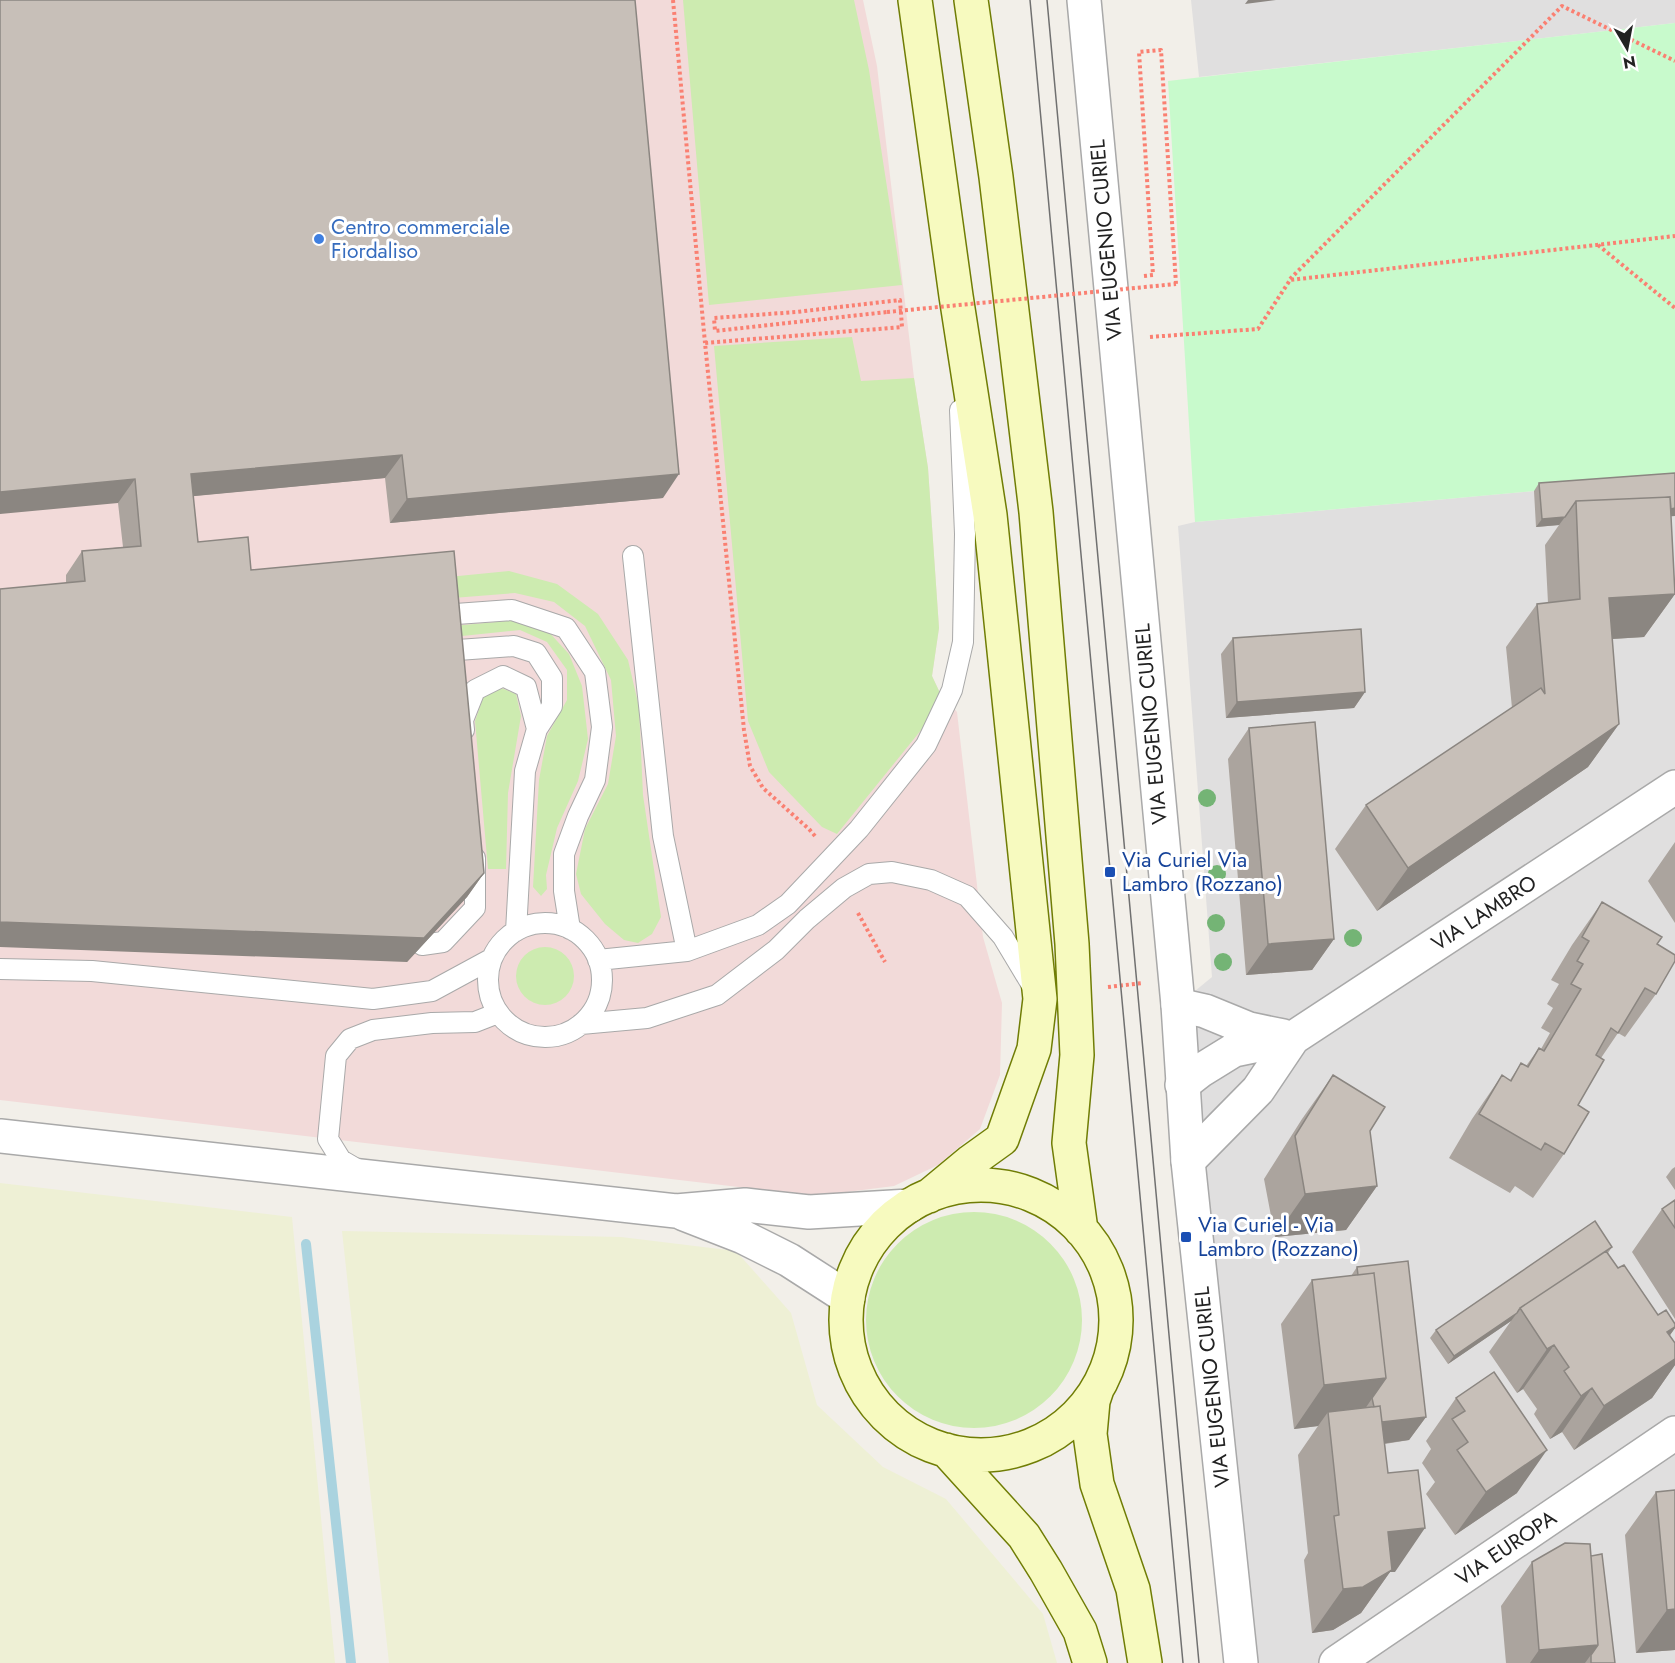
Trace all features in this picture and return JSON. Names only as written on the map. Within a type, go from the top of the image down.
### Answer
[{"type":"main road","points":[[915,0],[956,296],[990,515],[1040,999],[1034,1049],[1002,1139],[919,1201],[895,1215],[872,1240],[856,1269],[848,1298],[846,1318],[848,1343],[851,1359],[875,1403],[899,1427],[928,1444],[946,1450],[994,1454],[1011,1452],[1042,1440],[1070,1422],[1082,1410],[1101,1382],[1113,1351],[1115,1301],[1099,1253],[1082,1230],[1066,1215],[1053,1205],[1022,1191],[1006,1187],[973,1185],[956,1187],[919,1201]]},
{"type":"main road","points":[[971,0],[996,177],[1036,512],[1072,944],[1077,1055],[1069,1143],[1082,1230]]},
{"type":"main road","points":[[991,0],[996,177]]},
{"type":"main road","points":[[1097,1389],[1093,1401],[1090,1434],[1097,1484],[1133,1589],[1145,1663]]},
{"type":"main road","points":[[946,1450],[1024,1536],[1080,1632],[1090,1663]]},
{"type":"street","name":"VIA EUGENIO CURIEL","points":[[1084,0],[1178,1005],[1188,1161],[1241,1663]]},
{"type":"street","name":"VIA LAMBRO","points":[[1293,1038],[1675,787]]},
{"type":"street","points":[[1178,1005],[1205,1011],[1249,1029],[1293,1038]]},
{"type":"street","points":[[1182,1085],[1234,1050],[1293,1038]]},
{"type":"street","points":[[1188,1161],[1258,1090],[1293,1038]]},
{"type":"street","points":[[0,1136],[676,1211],[745,1205],[809,1212],[919,1201]]},
{"type":"street","points":[[676,1211],[743,1237],[780,1256],[848,1298]]},
{"type":"street","name":"VIA EUROPA","points":[[1336,1663],[1675,1433]]},
{"type":"lane","points":[[898,0],[927,95]]},
{"type":"lane","points":[[598,960],[687,951],[758,925],[788,903],[831,860],[859,829],[926,745],[952,690],[963,642],[965,534],[956,296]]},
{"type":"lane","points":[[633,556],[663,836],[687,951]]},
{"type":"lane","points":[[442,615],[512,610],[566,628],[595,672],[602,727],[595,780],[564,854],[564,891],[570,929]]},
{"type":"lane","points":[[444,651],[514,646],[536,653],[552,678],[552,706],[537,729],[525,771],[516,931]]},
{"type":"lane","points":[[465,743],[463,720],[475,690],[503,676],[526,687],[537,729]]},
{"type":"lane","points":[[422,945],[443,942],[475,908],[474,844]]},
{"type":"lane","points":[[581,1024],[647,1018],[717,995],[776,950],[807,919],[844,888],[869,874],[892,872],[931,880],[967,896],[1003,936],[1040,999]]},
{"type":"lane","points":[[533,924],[552,924],[570,929],[586,940],[597,956],[602,974],[601,993],[593,1011],[581,1024],[565,1034],[546,1038],[528,1035],[511,1027],[498,1013],[489,996],[487,978],[491,959],[501,943],[516,931],[533,924]]},
{"type":"lane","points":[[0,969],[92,971],[373,999],[432,991],[491,959]]},
{"type":"lane","points":[[373,1178],[341,1160],[328,1139],[336,1056],[350,1040],[373,1030],[432,1023],[475,1022],[498,1013]]},
{"type":"path","points":[[673,0],[705,343],[744,730],[750,766],[763,788],[809,828],[831,860]]},
{"type":"path","points":[[1561,0],[1562,6]]},
{"type":"path","points":[[1562,6],[1675,61]]},
{"type":"path","points":[[1144,337],[1258,329],[1290,280],[1562,6]]},
{"type":"path","points":[[705,343],[902,327],[901,318],[900,309],[900,300],[796,312],[714,318],[715,331],[887,312],[899,311],[910,310],[922,309],[1176,284],[1161,50],[1139,52],[1154,274],[1137,277]]},
{"type":"path","points":[[1290,280],[1675,236]]},
{"type":"path","points":[[1598,245],[1675,308]]},
{"type":"path","points":[[844,888],[885,962]]},
{"type":"path","points":[[1107,987],[1150,982]]},
{"type":"shaded area","points":[[0,0],[863,0],[877,66],[914,378],[928,468],[939,628],[932,676],[940,693],[957,712],[983,937],[1002,1003],[1000,1075],[980,1129],[938,1165],[894,1186],[815,1196],[0,1100]]},
{"type":"shaded area","points":[[1191,0],[1675,0],[1675,23],[1199,77]]},
{"type":"shaded area","points":[[1675,481],[1675,1663],[1241,1663],[1178,1005],[1212,977],[1178,526],[1195,522],[1534,491]]},
{"type":"green space","points":[[683,0],[854,0],[869,70],[902,285],[709,305]]},
{"type":"green space","points":[[1675,23],[1675,481],[1534,491],[1195,522],[1168,81]]},
{"type":"green space","points":[[852,337],[861,381],[914,378],[928,468],[939,628],[932,676],[940,693],[926,724],[837,834],[822,827],[769,772],[748,721],[714,346]]},
{"type":"green space","points":[[509,571],[557,584],[598,614],[628,660],[639,707],[643,795],[661,917],[652,934],[638,943],[624,940],[605,924],[581,894],[576,874],[585,829],[608,784],[616,736],[611,680],[585,626],[554,602],[515,593],[440,599],[438,578]]},
{"type":"green space","points":[[517,620],[546,629],[569,654],[582,686],[588,739],[578,781],[557,828],[546,875],[547,889],[541,896],[533,887],[539,780],[547,736],[567,700],[567,670],[547,642],[520,630],[443,638],[442,627]]},
{"type":"green space","points":[[499,687],[516,694],[521,716],[508,793],[506,869],[488,869],[475,721],[483,698]]},
{"type":"green space","points":[[539,947],[551,947],[566,955],[574,970],[574,982],[566,997],[551,1005],[539,1005],[524,997],[516,982],[516,970],[524,955]]},
{"type":"green space","points":[[0,1183],[292,1217],[335,1663],[0,1663]]},
{"type":"green space","points":[[963,1212],[985,1212],[1005,1216],[1025,1224],[1051,1243],[1070,1269],[1078,1289],[1082,1320],[1078,1351],[1070,1371],[1051,1397],[1025,1416],[1005,1424],[985,1428],[963,1428],[943,1424],[923,1416],[905,1404],[890,1389],[878,1371],[870,1351],[866,1331],[866,1309],[870,1289],[878,1269],[890,1251],[905,1236],[923,1224],[943,1216]]},
{"type":"green space","points":[[342,1231],[621,1237],[736,1251],[791,1313],[817,1405],[883,1467],[946,1499],[1043,1614],[1057,1663],[389,1663]]},
{"type":"building","name":"Centro commerciale Fiordaliso","points":[[0,0],[635,0],[679,474],[407,499],[402,455],[191,474],[198,542],[248,537],[251,570],[454,551],[484,873],[424,938],[0,922],[0,589],[85,581],[82,551],[141,546],[135,479],[0,492]]},
{"type":"building","points":[[1675,473],[1675,508],[1671,509],[1670,497],[1576,501],[1565,517],[1542,519],[1539,483]]},
{"type":"building","points":[[1670,497],[1675,594],[1609,598],[1619,724],[1408,868],[1366,805],[1541,688],[1545,694],[1537,604],[1580,599],[1576,501]]},
{"type":"building","points":[[1361,629],[1365,692],[1237,702],[1233,638]]},
{"type":"building","points":[[1315,722],[1334,939],[1268,944],[1249,728]]},
{"type":"building","points":[[1602,902],[1662,937],[1657,944],[1675,955],[1675,961],[1656,994],[1645,988],[1618,1033],[1611,1028],[1596,1055],[1604,1060],[1578,1105],[1589,1112],[1564,1154],[1545,1143],[1541,1150],[1479,1114],[1502,1075],[1511,1081],[1521,1063],[1528,1067],[1539,1048],[1544,1051],[1581,989],[1571,984],[1583,964],[1577,961],[1589,941],[1582,937]]},
{"type":"building","points":[[1333,1075],[1385,1107],[1370,1131],[1377,1186],[1305,1194],[1295,1136]]},
{"type":"building","points":[[1675,1200],[1675,1228],[1662,1209]]},
{"type":"building","points":[[1595,1221],[1612,1247],[1520,1308],[1517,1313],[1454,1356],[1436,1330]]},
{"type":"building","points":[[1606,1251],[1618,1268],[1624,1265],[1658,1315],[1666,1310],[1675,1324],[1675,1327],[1667,1332],[1675,1343],[1675,1359],[1604,1406],[1592,1388],[1581,1396],[1564,1371],[1569,1367],[1554,1345],[1547,1349],[1520,1308]]},
{"type":"building","points":[[1408,1261],[1426,1417],[1382,1422],[1380,1406],[1374,1407],[1372,1398],[1386,1378],[1374,1273],[1358,1275],[1357,1267]]},
{"type":"building","points":[[1374,1273],[1386,1378],[1324,1385],[1312,1280]]},
{"type":"building","points":[[1494,1372],[1547,1450],[1486,1492],[1457,1450],[1468,1442],[1452,1419],[1465,1411],[1456,1398]]},
{"type":"building","points":[[1380,1406],[1388,1473],[1418,1470],[1425,1528],[1388,1532],[1392,1570],[1363,1587],[1343,1589],[1334,1516],[1339,1515],[1328,1412]]},
{"type":"building","points":[[1675,1490],[1675,1609],[1667,1610],[1656,1492]]},
{"type":"building","points":[[1565,1543],[1590,1544],[1598,1645],[1539,1650],[1532,1562]]},
{"type":"building","points":[[1602,1554],[1615,1663],[1591,1663],[1591,1655],[1598,1645],[1591,1556]]},
{"type":"waterway","points":[[306,1244],[351,1663]]},
{"type":"tram line","points":[[1030,0],[1183,1663]]},
{"type":"tram line","points":[[1047,0],[1199,1663]]},
{"type":"place","name":"Centro commerciale Fiordaliso","points":[[319,239]]},
{"type":"place","name":"Via Curiel Via Lambro (Rozzano)","points":[[1110,872]]},
{"type":"place","name":"Via Curiel - Via Lambro (Rozzano)","points":[[1186,1237]]}]
